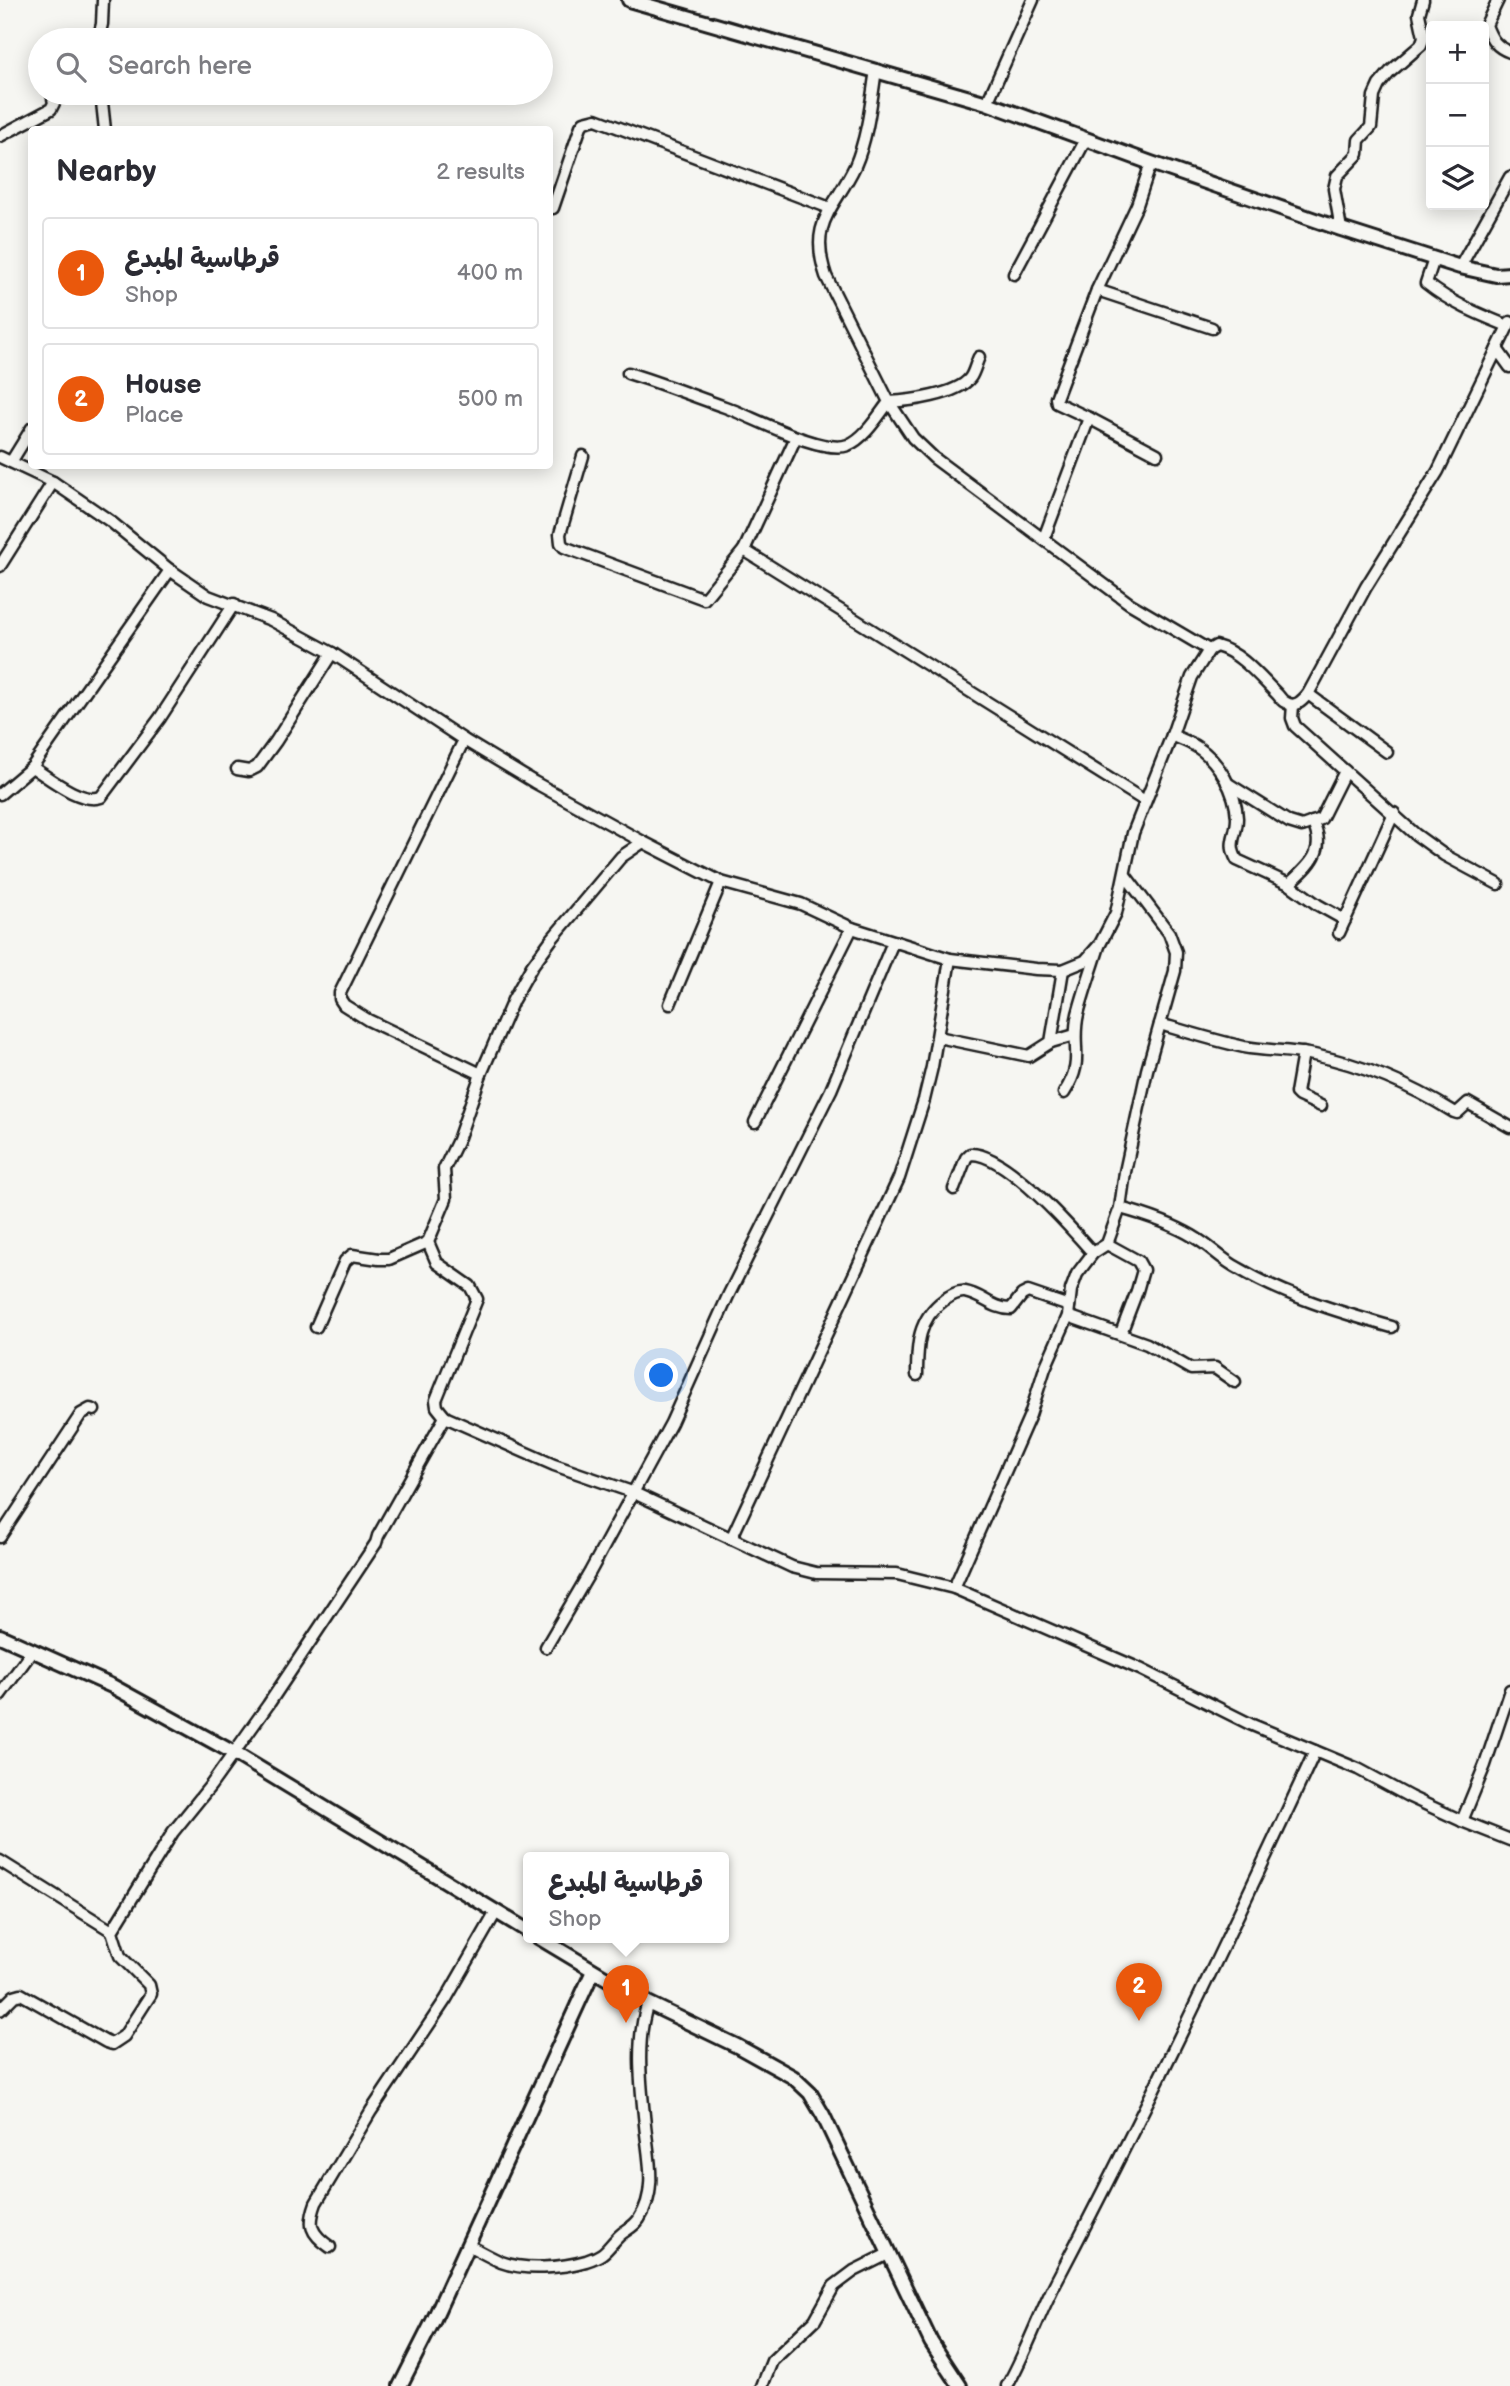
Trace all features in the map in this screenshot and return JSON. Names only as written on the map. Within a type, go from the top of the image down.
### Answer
[{"type":"street","points":[[101,28],[103,0]]},
{"type":"street","points":[[629,0],[987,103],[1151,163],[1434,259],[1496,275],[1510,274]]},
{"type":"street","points":[[987,103],[1033,0]]},
{"type":"street","points":[[1341,229],[1334,189],[1338,176],[1358,154],[1359,140],[1371,127],[1374,96],[1379,85],[1421,45],[1423,31],[1419,14],[1423,0]]},
{"type":"street","points":[[1498,0],[1486,25],[1490,38],[1502,49],[1510,52]]},
{"type":"street","points":[[876,70],[869,123],[855,165],[830,208],[818,240],[821,259],[838,300],[889,402],[913,438],[934,458],[1129,603],[1209,650]]},
{"type":"street","points":[[0,136],[51,109],[53,105]]},
{"type":"street","points":[[102,105],[105,126]]},
{"type":"street","points":[[553,208],[581,126],[584,122],[596,119],[830,208]]},
{"type":"street","points":[[1014,274],[1086,139]]},
{"type":"street","points":[[1151,163],[1137,205],[1097,290],[1056,398],[1057,403],[1157,454]]},
{"type":"street","points":[[1460,267],[1510,177]]},
{"type":"street","points":[[1065,1093],[1074,1078],[1077,1064],[1075,1035],[1078,1015],[1100,944],[1116,913],[1133,833],[1172,736],[1192,677],[1209,650],[1216,646],[1226,649],[1250,667],[1285,702],[1293,705],[1300,703],[1308,694],[1366,587],[1438,471],[1509,324],[1469,310],[1443,297],[1426,283],[1434,259]]},
{"type":"street","points":[[1097,290],[1212,328]]},
{"type":"street","points":[[1497,349],[1510,367]]},
{"type":"street","points":[[628,373],[667,385],[796,437],[834,446],[846,446],[859,439],[889,402],[919,401],[969,379],[979,357]]},
{"type":"street","points":[[1044,538],[1089,418]]},
{"type":"street","points":[[11,462],[28,434]]},
{"type":"street","points":[[583,456],[560,534],[564,547],[704,599],[744,550],[796,437]]},
{"type":"street","points":[[0,457],[52,482],[110,521],[170,570],[208,596],[271,620],[332,653],[464,740],[534,782],[721,882],[801,904],[852,928],[950,959],[1063,970],[1085,961],[1100,944]]},
{"type":"street","points":[[0,566],[52,482]]},
{"type":"street","points":[[744,550],[1145,801]]},
{"type":"street","points":[[0,794],[32,767],[170,570]]},
{"type":"street","points":[[32,767],[61,787],[95,799],[101,797],[160,718],[234,604]]},
{"type":"street","points":[[237,769],[249,771],[257,767],[332,653]]},
{"type":"street","points":[[1308,694],[1387,752]]},
{"type":"street","points":[[1293,705],[1292,718],[1295,726],[1415,834],[1444,855],[1498,884]]},
{"type":"street","points":[[1172,736],[1198,748],[1217,765],[1227,783],[1237,818],[1231,845],[1237,860],[1289,884],[1345,920]]},
{"type":"street","points":[[464,740],[340,993],[340,999],[344,1005],[368,1020],[481,1074]]},
{"type":"street","points":[[1227,783],[1289,822],[1302,826],[1321,819],[1345,771]]},
{"type":"street","points":[[1339,933],[1394,813]]},
{"type":"street","points":[[1289,884],[1316,857],[1318,841],[1312,822]]},
{"type":"street","points":[[316,1327],[345,1261],[352,1255],[389,1259],[428,1242],[446,1199],[444,1169],[513,1000],[532,966],[551,940],[621,858],[643,842]]},
{"type":"street","points":[[954,1588],[1030,1415],[1068,1311],[1077,1274],[1093,1253],[1107,1244],[1120,1208],[1147,1070],[1175,971],[1176,952],[1168,933],[1125,875]]},
{"type":"street","points":[[670,1004],[721,882]]},
{"type":"street","points":[[755,1122],[852,928]]},
{"type":"street","points":[[546,1647],[671,1423],[734,1283],[831,1090],[893,942]]},
{"type":"street","points":[[731,1539],[899,1178],[924,1100],[938,1037],[950,959]]},
{"type":"street","points":[[1051,1042],[1063,970]]},
{"type":"street","points":[[1160,1024],[1244,1047],[1303,1053],[1337,1061],[1374,1073],[1457,1113],[1468,1103],[1510,1127]]},
{"type":"street","points":[[938,1037],[1029,1056],[1051,1042],[1075,1035]]},
{"type":"street","points":[[1303,1053],[1296,1093],[1321,1107]]},
{"type":"street","points":[[954,1189],[966,1158],[970,1154],[978,1153],[1032,1190],[1056,1211],[1093,1253]]},
{"type":"street","points":[[1120,1208],[1155,1218],[1193,1236],[1238,1269],[1303,1298],[1324,1307],[1392,1326]]},
{"type":"street","points":[[428,1242],[437,1263],[470,1286],[478,1299],[436,1400],[437,1407],[445,1417],[554,1465],[632,1492],[792,1567],[816,1573],[897,1574],[954,1588],[1108,1655],[1250,1724],[1358,1769],[1410,1797],[1510,1840]]},
{"type":"street","points":[[1107,1244],[1138,1261],[1143,1270],[1138,1291],[1121,1333]]},
{"type":"street","points":[[917,1375],[918,1336],[929,1313],[949,1296],[964,1292],[983,1298],[997,1307],[1011,1309],[1028,1292],[1147,1344],[1191,1369],[1215,1368],[1235,1382]]},
{"type":"street","points":[[0,1537],[81,1414],[90,1409],[94,1410]]},
{"type":"street","points":[[112,1931],[173,1832],[234,1753],[376,1543],[445,1417]]},
{"type":"street","points":[[0,1636],[113,1686],[234,1753],[523,1928]]},
{"type":"street","points":[[0,1695],[33,1650]]},
{"type":"street","points":[[1462,1821],[1485,1765],[1510,1690]]},
{"type":"street","points":[[1007,2386],[1044,2304],[1129,2143],[1246,1903],[1315,1751]]},
{"type":"street","points":[[0,1861],[112,1931],[120,1956],[151,1990],[151,1994],[118,2042],[112,2044],[21,1994],[13,1996],[0,2010]]},
{"type":"street","points":[[330,2247],[320,2240],[312,2229],[310,2219],[316,2203],[371,2111],[446,1999],[496,1912]]},
{"type":"street","points":[[548,1943],[649,2003],[737,2046],[801,2084],[810,2093],[931,2342],[960,2386]]},
{"type":"street","points":[[400,2386],[433,2321],[593,1971]]},
{"type":"street","points":[[468,2245],[504,2263],[543,2268],[567,2266],[601,2256],[611,2248],[618,2237],[631,2229],[640,2217],[652,2177],[641,2063],[642,2020],[649,2003]]},
{"type":"street","points":[[762,2386],[772,2361],[815,2320],[834,2286],[854,2271],[888,2254]]},
{"type":"place","name":"House","points":[[1139,2021]]},
{"type":"place","name":"قرطاسية المبدع","points":[[626,2023]]}]
